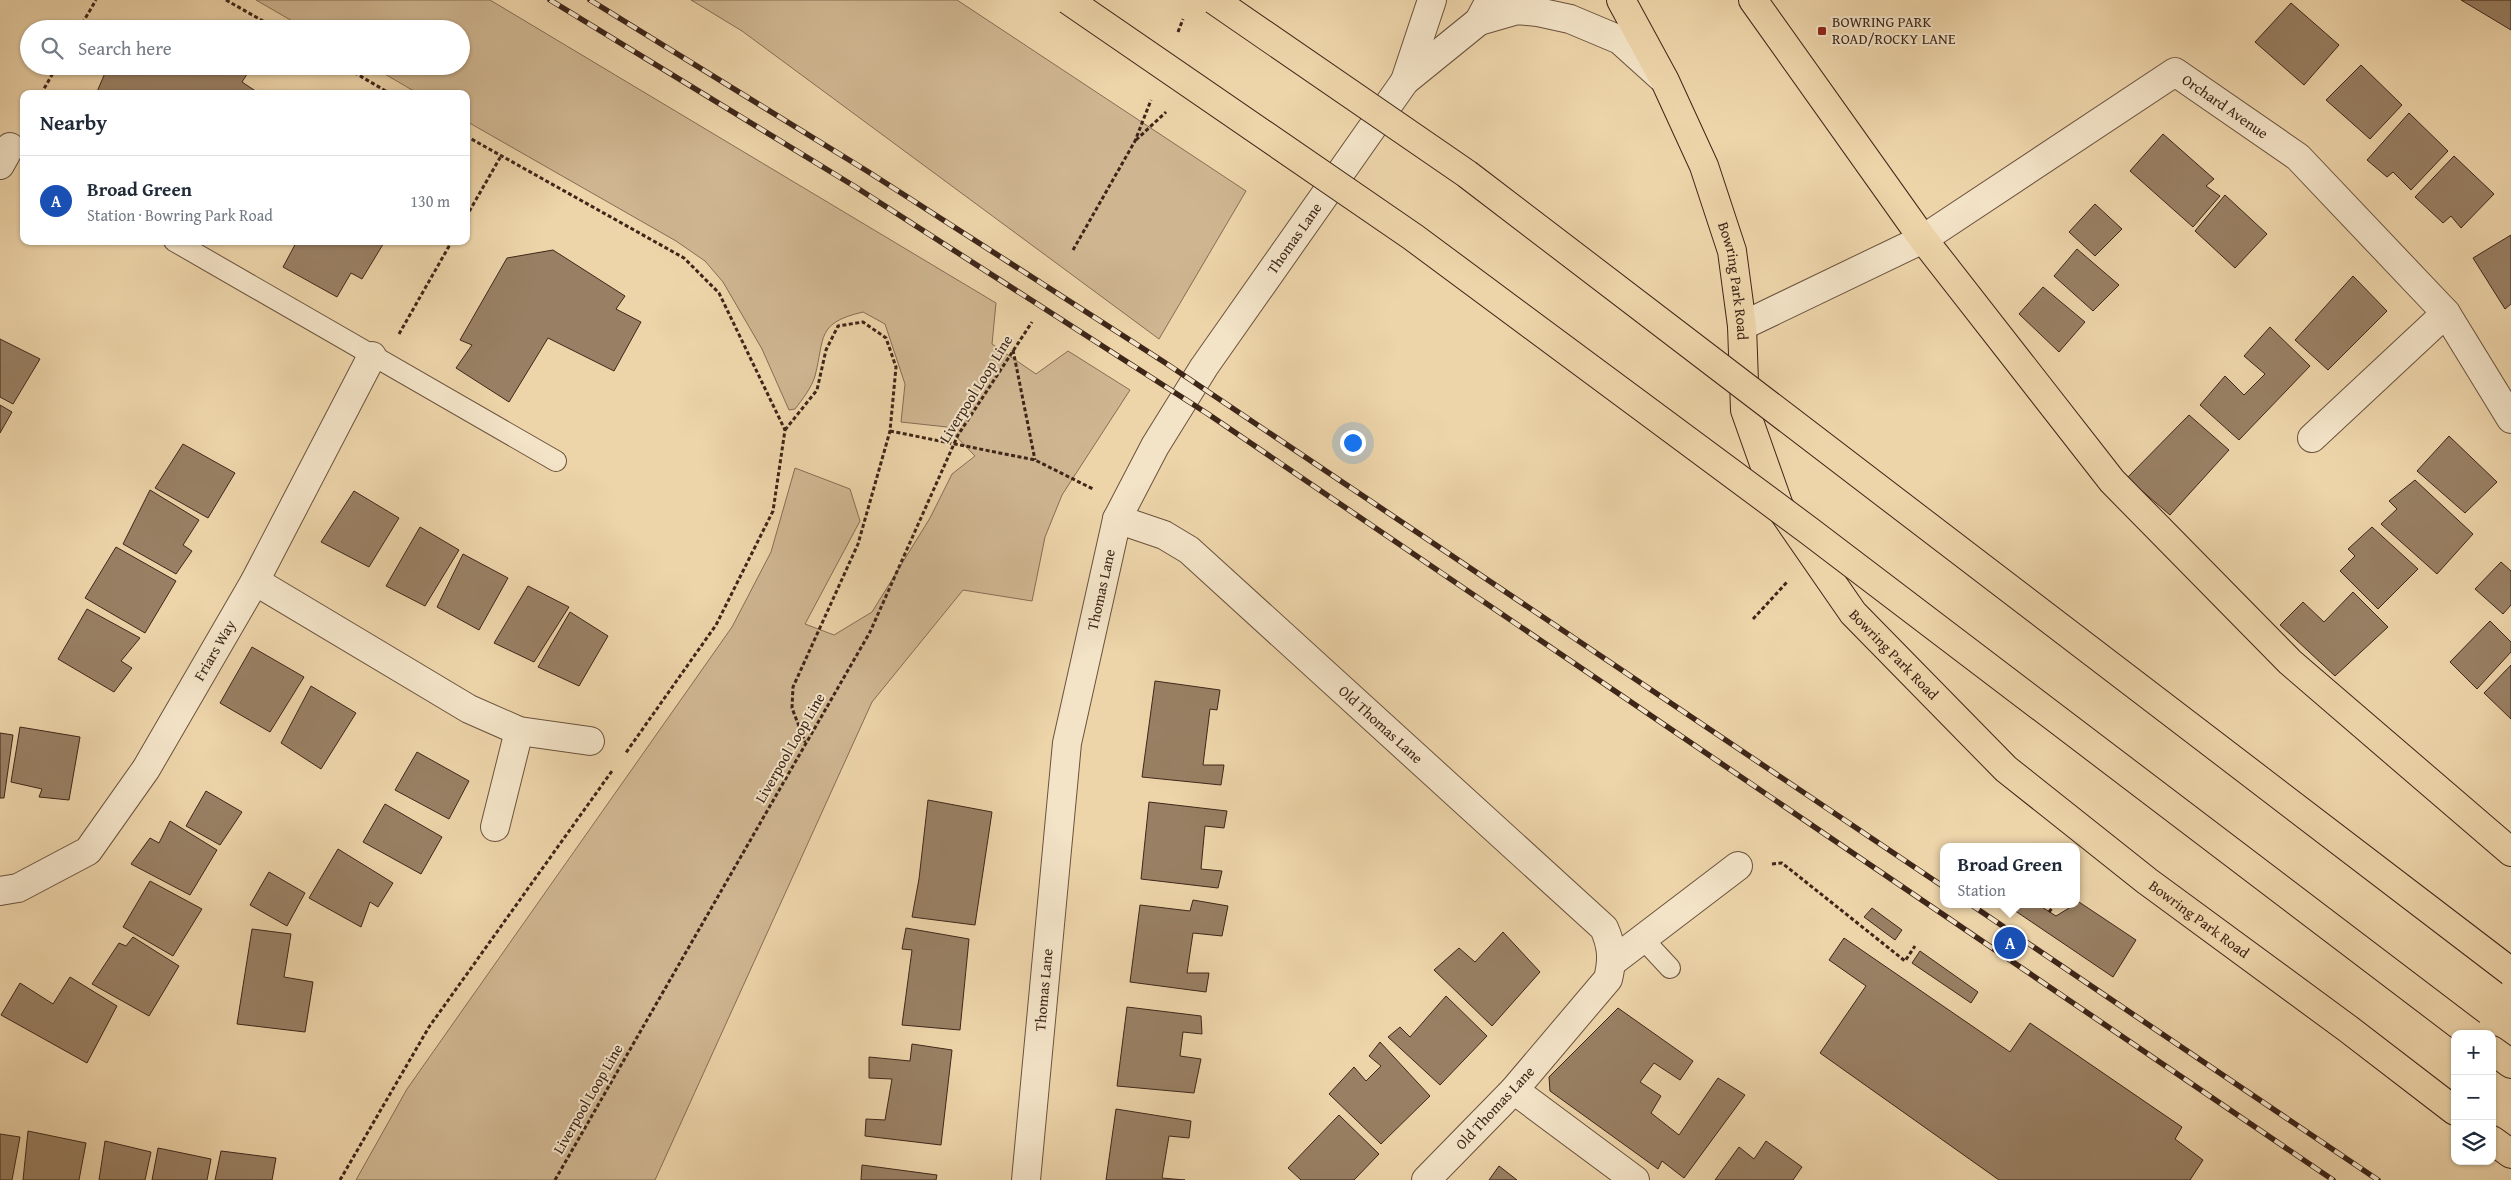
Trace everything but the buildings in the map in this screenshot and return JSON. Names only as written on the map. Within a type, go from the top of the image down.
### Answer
[{"type":"main road","points":[[1068,0],[1413,237],[1816,536],[2466,1030]]},
{"type":"main road","points":[[1214,0],[1467,174],[2511,972]]},
{"type":"main road","name":"Bowring Park Road","points":[[1620,0],[1665,81],[1704,166],[1732,251],[1742,326],[1745,410],[1779,506],[1853,613],[2006,769],[2147,881],[2347,1028],[2451,1108]]},
{"type":"main road","points":[[1753,0],[1923,239],[2112,481],[2290,662],[2511,852]]},
{"type":"main road","points":[[2496,1053],[2511,1064]]},
{"type":"main road","points":[[2496,1143],[2511,1154]]},
{"type":"street","points":[[1405,81],[1432,0]]},
{"type":"street","points":[[1405,81],[1484,10],[1538,12],[1570,19],[1620,40],[1665,81]]},
{"type":"street","name":"Orchard Avenue","points":[[1923,239],[2175,72],[2298,157],[2446,313],[2511,419]]},
{"type":"street","name":"Thomas Lane","points":[[1026,1180],[1067,743],[1120,512],[1167,425],[1204,367],[1405,81]]},
{"type":"street","points":[[1742,326],[1923,239]]},
{"type":"street","points":[[2312,438],[2446,313]]},
{"type":"street","name":"Friars Way","points":[[0,891],[18,888],[88,850],[146,769],[255,581],[377,359]]},
{"type":"street","name":"Old Thomas Lane","points":[[1120,512],[1189,550],[1604,928],[1611,944],[1612,962],[1608,979],[1514,1090],[1426,1180]]},
{"type":"street","points":[[255,581],[469,709],[519,731],[590,741]]},
{"type":"street","points":[[495,827],[519,731]]},
{"type":"street","points":[[1612,962],[1738,866]]},
{"type":"street","points":[[1514,1090],[1636,1180]]},
{"type":"lane","points":[[181,245],[556,461]]},
{"type":"lane","points":[[1643,939],[1670,968]]},
{"type":"path","points":[[84,20],[96,0]]},
{"type":"path","points":[[226,0],[261,20]]},
{"type":"path","points":[[1177,35],[1184,18]]},
{"type":"path","points":[[43,90],[53,75]]},
{"type":"path","points":[[358,75],[384,90]]},
{"type":"path","points":[[1073,250],[1135,141],[1152,97]]},
{"type":"path","points":[[470,138],[684,258],[719,293],[785,430]]},
{"type":"path","points":[[470,210],[501,156]]},
{"type":"path","points":[[377,359],[449,245]]},
{"type":"path","points":[[624,754],[716,625],[773,511],[785,430],[816,390],[826,350],[838,326],[863,322],[886,338],[896,367],[890,431],[858,544],[794,687],[792,708],[805,743]]},
{"type":"path","name":"Liverpool Loop Line","points":[[554,1180],[870,632],[954,443],[1032,322]]},
{"type":"path","points":[[1013,350],[1035,460]]},
{"type":"path","points":[[890,431],[1035,460],[1120,512]]},
{"type":"path","points":[[1753,620],[1790,578],[1819,564]]},
{"type":"path","points":[[340,1180],[429,1027],[613,770]]},
{"type":"path","points":[[1738,866],[1782,863],[1905,960],[1915,946]]},
{"type":"path","points":[[2049,912],[2052,908]]},
{"type":"shaded area","points":[[256,0],[490,0],[996,303],[992,344],[1036,374],[1068,351],[1130,390],[1062,495],[1045,537],[1032,601],[963,590],[872,702],[655,1180],[356,1180],[407,1089],[732,627],[771,552],[795,468],[850,489],[860,521],[805,624],[834,635],[872,612],[930,518],[952,474],[975,456],[947,427],[901,422],[905,384],[885,324],[863,312],[837,321],[830,327],[822,342],[812,385],[795,409],[789,410],[762,349],[723,282],[705,261],[676,241],[470,123],[470,90],[412,90],[386,75],[470,75],[470,20],[290,20]]},
{"type":"shaded area","points":[[691,0],[957,0],[1246,191],[1159,339],[742,31]]},
{"type":"railway","points":[[550,0],[854,186],[1208,414],[2333,1180]]},
{"type":"railway","points":[[590,0],[867,171],[1164,362],[1940,884]]},
{"type":"railway","points":[[1976,908],[2378,1180]]},
{"type":"place","name":"BOWRING PARK ROAD/ROCKY LANE","points":[[1822,31]]},
{"type":"place","name":"Broad Green","points":[[2010,943]]}]
